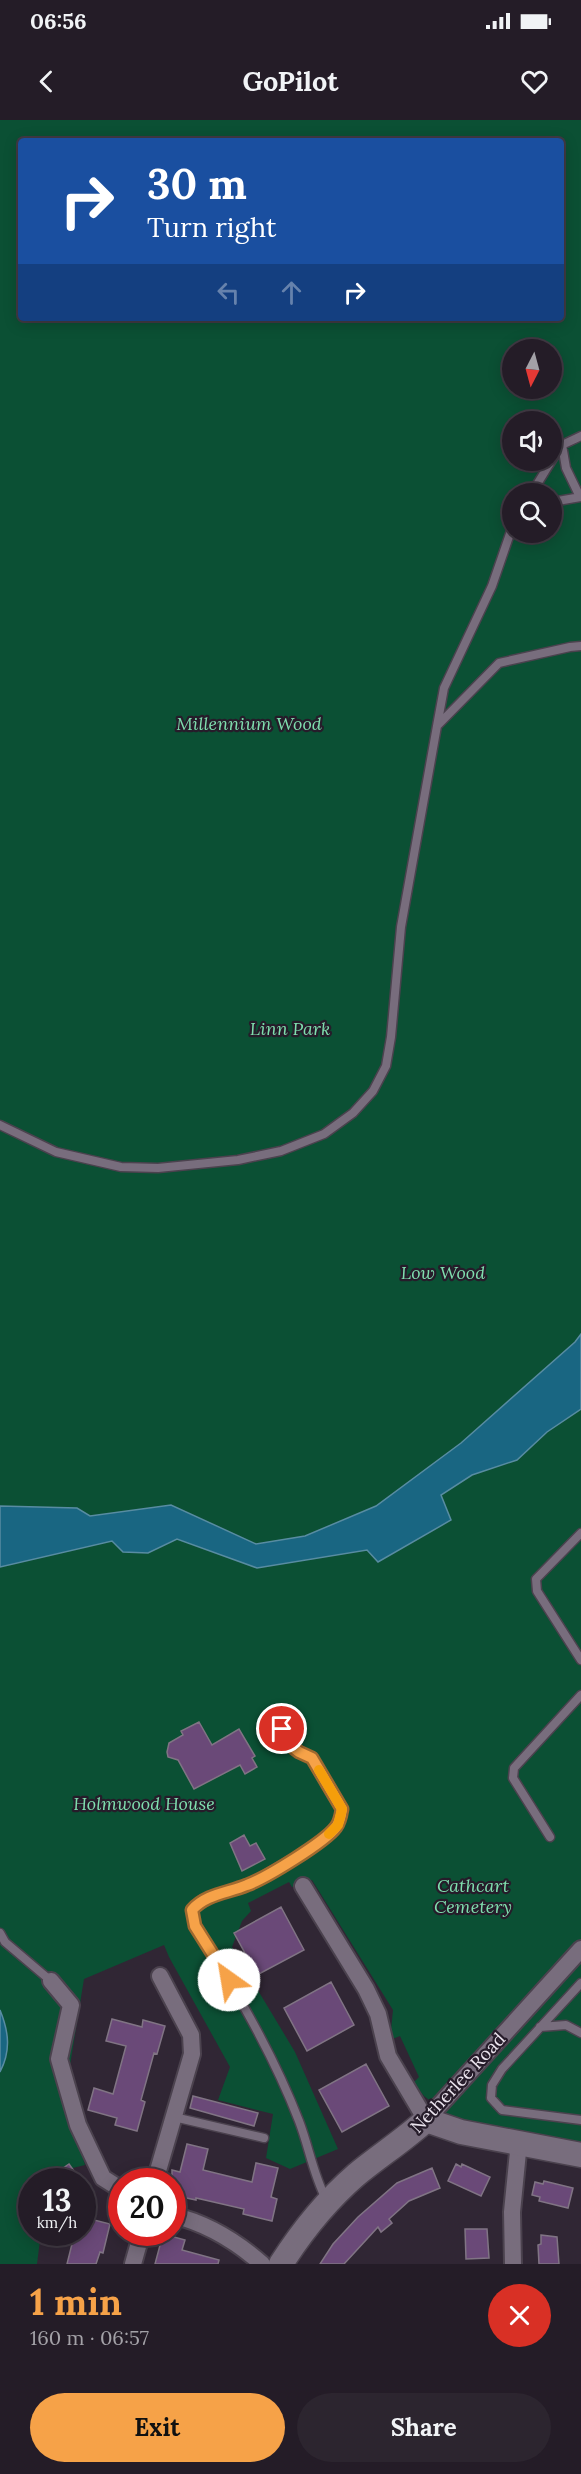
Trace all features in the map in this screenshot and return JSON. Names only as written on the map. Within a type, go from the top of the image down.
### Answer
[{"type":"street","points":[[303,1886],[366,1989],[378,2014],[388,2056],[426,2120],[461,2132],[581,2155]]},
{"type":"street","name":"Netherlee Road","points":[[281,2264],[301,2233],[328,2202],[356,2175],[426,2120],[581,1949]]},
{"type":"street","points":[[159,2168],[192,2054],[191,2035],[160,1976]]},
{"type":"street","points":[[51,1981],[71,2005],[59,2059],[78,2125],[103,2178],[108,2181]]},
{"type":"street","points":[[513,2264],[512,2212],[519,2142]]},
{"type":"street","points":[[186,2219],[204,2224],[262,2264]]},
{"type":"street","points":[[133,2264],[138,2246]]},
{"type":"lane","points":[[562,500],[581,497],[566,468],[562,445],[581,436]]},
{"type":"lane","points":[[0,1125],[67,1155],[122,1167],[158,1168],[238,1160],[281,1151],[324,1134],[353,1113],[373,1091],[386,1066],[403,915],[444,688],[492,586],[507,543]]},
{"type":"lane","points":[[437,726],[499,663],[570,646],[581,646]]},
{"type":"lane","points":[[581,1533],[536,1579],[537,1591],[581,1660]]},
{"type":"lane","points":[[550,1837],[513,1778],[514,1768],[581,1695]]},
{"type":"lane","points":[[282,1729],[286,1742],[312,1758],[342,1809],[338,1825],[324,1840],[249,1884],[201,1900],[192,1910],[195,1926],[251,2017],[299,2121],[317,2182],[328,2202]]},
{"type":"lane","points":[[0,1933],[6,1942],[51,1981]]},
{"type":"lane","points":[[580,2119],[502,2110],[491,2098],[492,2085],[502,2069],[581,1983]]},
{"type":"lane","points":[[540,2027],[566,2025],[581,2032]]},
{"type":"lane","points":[[174,2117],[264,2138]]},
{"type":"green space","name":"Linn Park","points":[[0,120],[581,120],[581,2143],[453,2118],[424,2096],[413,2083],[419,2077],[400,2036],[390,2040],[393,2010],[312,1880],[292,1887],[289,1882],[248,1903],[251,1911],[242,1921],[232,1947],[295,2052],[338,2149],[290,2169],[266,2158],[273,2114],[218,2100],[230,2067],[164,1945],[84,1979],[65,2096],[85,2165],[73,2168],[18,2168],[18,2246],[39,2246],[37,2264],[0,2264]]},
{"type":"water","points":[[581,1334],[581,1409],[547,1432],[517,1460],[472,1475],[441,1495],[451,1520],[378,1562],[367,1550],[257,1568],[177,1539],[148,1553],[123,1552],[112,1541],[0,1567],[0,1506],[77,1508],[90,1516],[171,1505],[256,1544],[305,1536],[376,1506],[461,1443],[575,1342]]},
{"type":"water","points":[[0,2010],[8,2041],[6,2057],[0,2072]]},
{"type":"building","name":"Holmwood House","points":[[199,1722],[212,1745],[239,1729],[255,1756],[252,1758],[257,1767],[245,1774],[240,1765],[194,1789],[178,1760],[168,1757],[167,1752],[169,1743],[183,1735],[181,1731]]},
{"type":"building","points":[[244,1835],[250,1846],[256,1843],[265,1859],[242,1871],[230,1843]]},
{"type":"building","points":[[281,1907],[304,1950],[257,1975],[234,1933]]},
{"type":"building","points":[[331,1982],[354,2025],[307,2051],[284,2008]]},
{"type":"building","points":[[112,2019],[142,2027],[143,2020],[165,2026],[157,2054],[154,2053],[141,2100],[145,2102],[137,2131],[115,2125],[117,2118],[88,2110],[94,2088],[113,2094],[126,2046],[106,2041]]},
{"type":"building","points":[[366,2064],[389,2106],[342,2132],[319,2090]]},
{"type":"building","points":[[193,2096],[258,2113],[254,2126],[190,2108]]},
{"type":"building","points":[[187,2144],[208,2149],[203,2170],[252,2182],[256,2163],[278,2168],[271,2197],[277,2199],[272,2221],[243,2214],[244,2209],[186,2198],[186,2168],[181,2168]]},
{"type":"building","points":[[456,2164],[461,2167],[462,2164],[490,2177],[481,2196],[448,2181]]},
{"type":"building","points":[[432,2168],[440,2188],[409,2201],[389,2219],[392,2223],[381,2232],[378,2227],[344,2264],[320,2264],[333,2244],[358,2217],[397,2183]]},
{"type":"building","points":[[544,2181],[573,2188],[568,2208],[539,2201],[540,2197],[532,2195],[535,2182],[543,2184]]},
{"type":"building","points":[[96,2220],[108,2224],[103,2253],[100,2252],[96,2264],[67,2264],[72,2246],[96,2246]]},
{"type":"building","points":[[465,2229],[487,2229],[489,2258],[466,2259]]},
{"type":"building","points":[[541,2235],[557,2237],[559,2264],[539,2264],[538,2245],[541,2244]]},
{"type":"building","points":[[160,2246],[183,2246],[182,2250],[219,2260],[218,2264],[155,2264]]},
{"type":"slow traffic","points":[[319,1770],[342,1809],[338,1825],[329,1834]]},
{"type":"route","points":[[229,1980],[195,1926],[192,1910],[201,1900],[249,1884],[324,1840],[338,1825],[342,1809],[312,1758],[286,1742],[282,1729]]},
{"type":"park label","name":"Millennium Wood","points":[[249,724]]},
{"type":"park label","name":"Low Wood","points":[[443,1273]]},
{"type":"park label","name":"Cathcart Cemetery","points":[[473,1896]]}]
